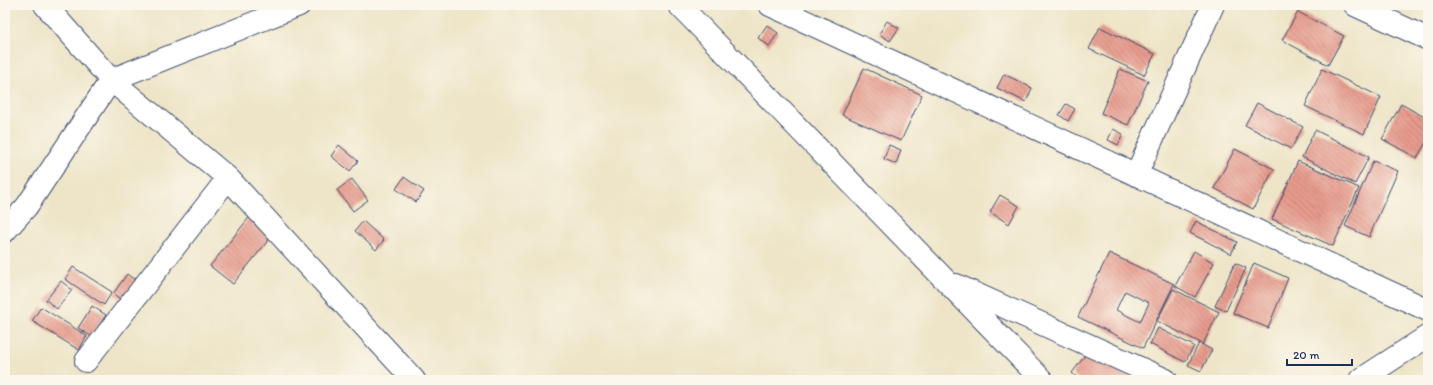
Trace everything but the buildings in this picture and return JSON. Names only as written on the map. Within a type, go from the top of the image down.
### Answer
[{"type":"street","points":[[45,5],[111,80],[228,178],[414,380]]},
{"type":"street","points":[[5,231],[27,206],[111,80],[299,5]]},
{"type":"street","points":[[679,5],[1042,380]]},
{"type":"street","points":[[770,5],[1428,310]]},
{"type":"street","points":[[1136,175],[1213,5]]},
{"type":"street","points":[[1355,5],[1428,39]]},
{"type":"street","points":[[86,361],[228,178]]},
{"type":"street","points":[[946,280],[1166,380]]},
{"type":"street","points":[[1360,380],[1428,336]]}]
